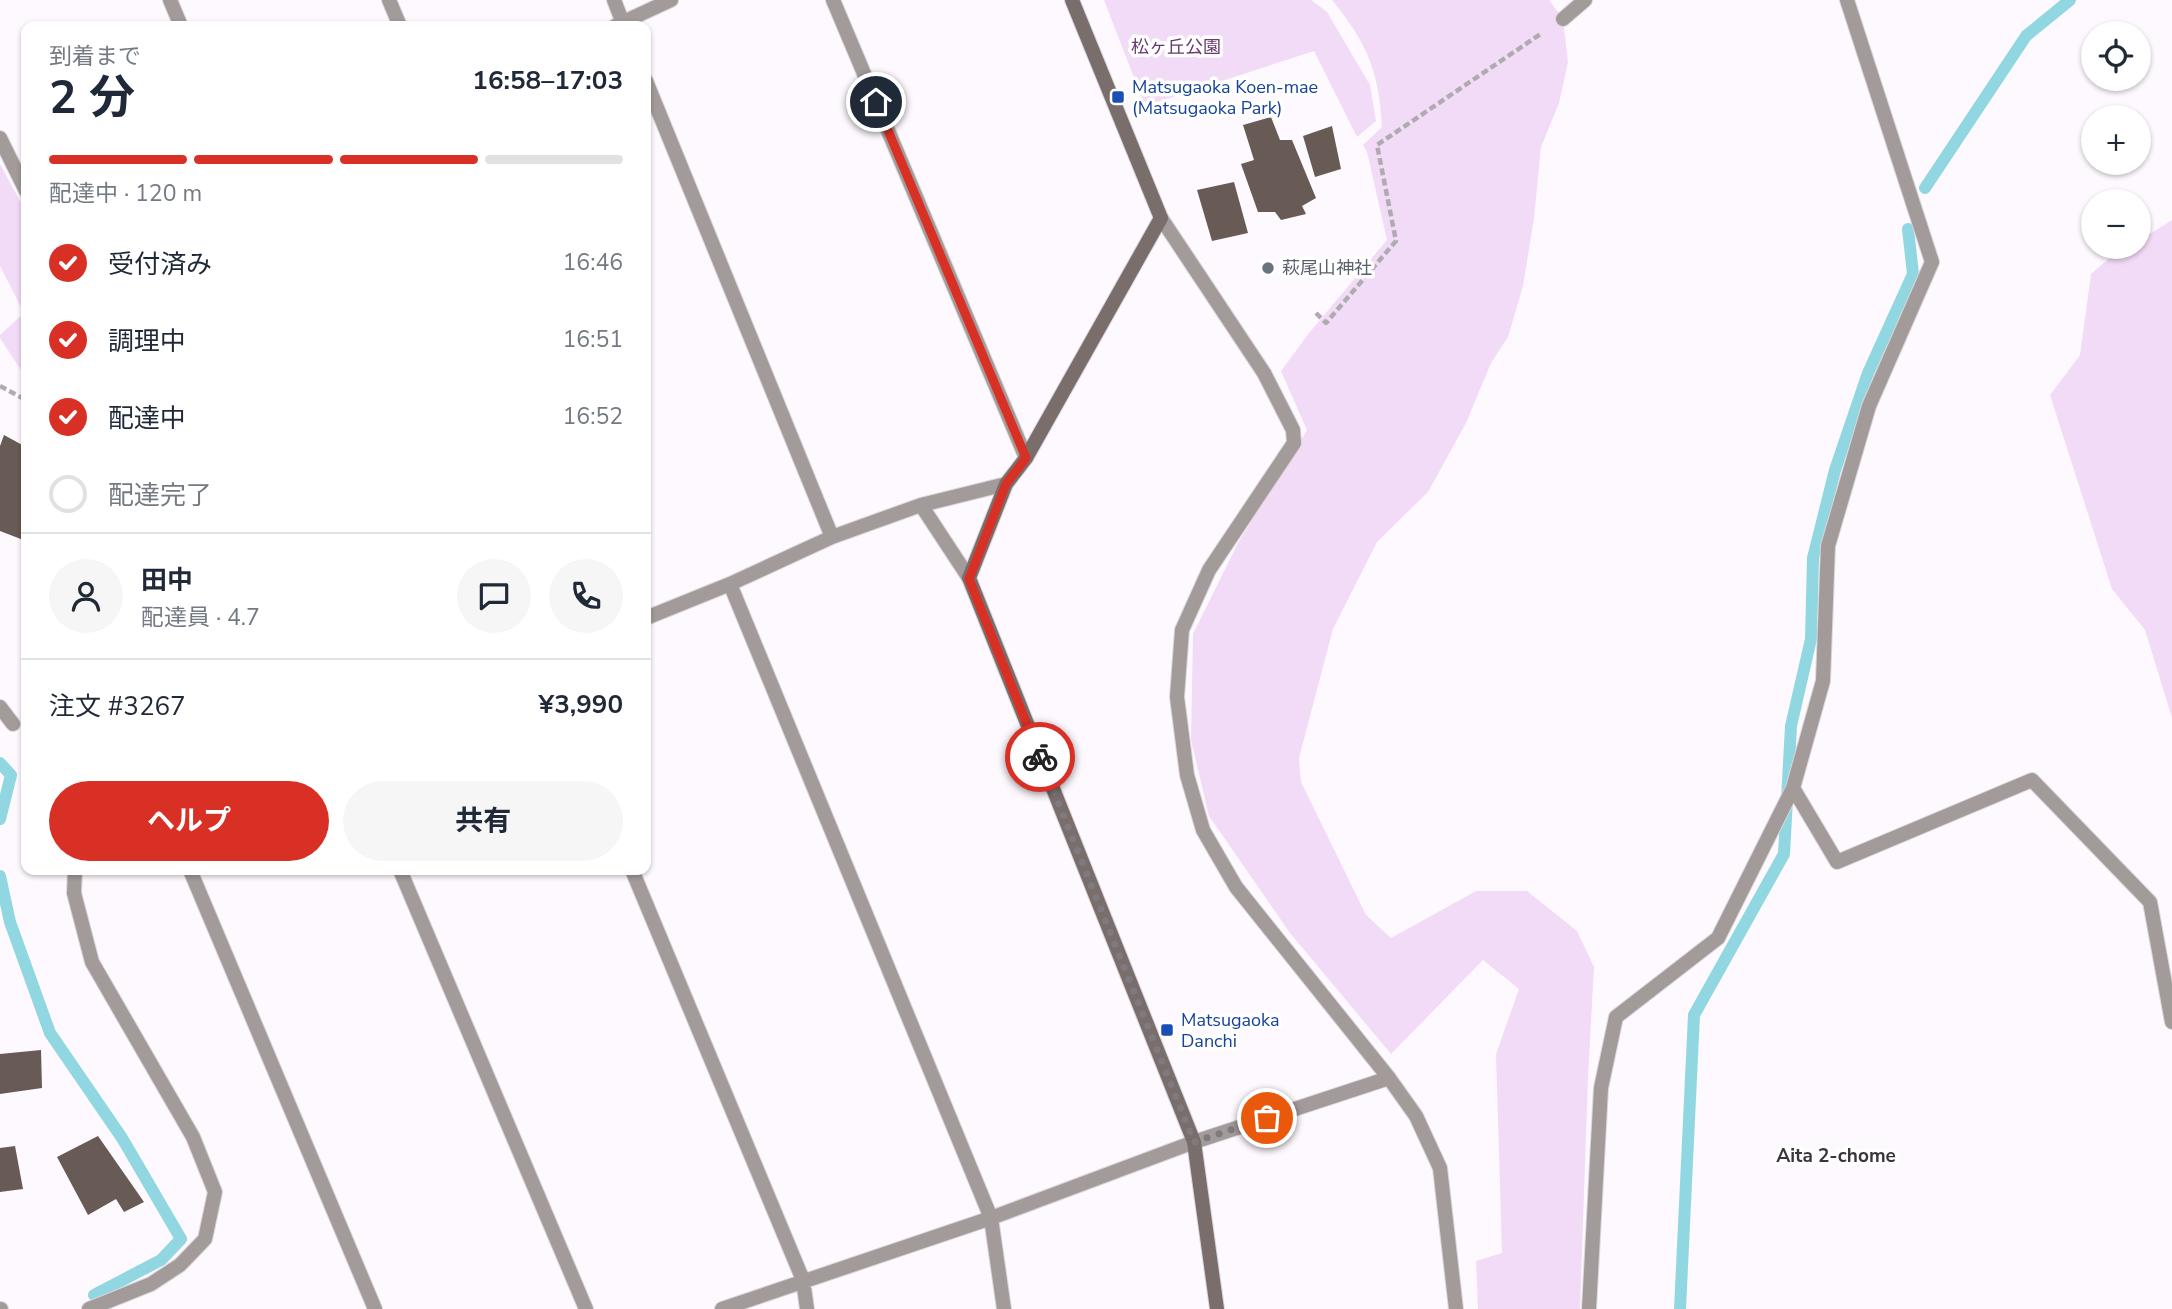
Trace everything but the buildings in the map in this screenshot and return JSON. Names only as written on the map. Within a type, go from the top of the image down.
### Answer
[{"type":"street","points":[[170,0],[179,21]]},
{"type":"street","points":[[389,0],[398,21]]},
{"type":"street","points":[[614,0],[619,21]]},
{"type":"street","points":[[628,21],[671,0]]},
{"type":"street","points":[[833,0],[1026,458]]},
{"type":"street","points":[[1072,0],[1161,218],[1264,373],[1293,430],[1294,443],[1209,570],[1182,630],[1177,697],[1187,775],[1203,830],[1236,887],[1389,1078],[1416,1116],[1440,1168],[1456,1309]]},
{"type":"street","points":[[1563,19],[1586,0]]},
{"type":"street","points":[[1589,1309],[1601,1088],[1616,1017],[1718,938],[1793,788],[1823,681],[1828,546],[1869,406],[1932,262],[1847,0]]},
{"type":"street","points":[[651,93],[832,537]]},
{"type":"street","points":[[0,138],[21,181]]},
{"type":"street","points":[[969,579],[1006,484],[1026,458],[1161,218]]},
{"type":"street","points":[[651,616],[730,584],[832,537],[921,505],[1006,484]]},
{"type":"street","points":[[921,505],[969,579],[1194,1142],[1217,1309]]},
{"type":"street","points":[[730,584],[991,1218],[1004,1309]]},
{"type":"street","points":[[0,708],[13,724]]},
{"type":"street","points":[[1793,788],[1837,862],[2032,780],[2150,902],[2172,1022]]},
{"type":"street","points":[[75,875],[74,893],[92,962],[193,1137],[215,1192],[205,1239],[180,1265],[151,1283],[89,1309]]},
{"type":"street","points":[[192,875],[375,1309]]},
{"type":"street","points":[[402,875],[586,1309]]},
{"type":"street","points":[[634,875],[803,1280],[807,1309]]},
{"type":"street","points":[[722,1309],[991,1218],[1194,1142],[1389,1078]]},
{"type":"path","points":[[1316,313],[1326,323],[1396,241],[1377,145],[1563,19]]},
{"type":"path","points":[[0,386],[21,397]]},
{"type":"green space","name":"松ヶ丘公園","points":[[1104,0],[1311,0],[1327,12],[1370,85],[1376,121],[1357,137],[1314,51],[1145,106]]},
{"type":"green space","points":[[1332,0],[1549,0],[1563,19],[1568,62],[1559,103],[1541,147],[1534,218],[1523,286],[1508,337],[1491,363],[1466,423],[1428,492],[1377,542],[1333,629],[1299,758],[1301,782],[1366,915],[1391,938],[1476,891],[1527,891],[1577,931],[1594,967],[1580,1309],[1478,1309],[1476,1261],[1502,1253],[1496,1054],[1519,989],[1483,960],[1391,1054],[1290,933],[1209,816],[1191,740],[1193,634],[1238,543],[1307,430],[1281,371],[1309,333],[1387,240],[1367,152],[1363,145],[1382,127],[1378,90],[1362,44]]},
{"type":"green space","points":[[0,164],[21,203],[21,307],[0,266]]},
{"type":"green space","points":[[2172,220],[2172,718],[2145,630],[2112,589],[2050,395],[2080,355],[2091,274],[2108,259],[2151,259],[2151,233]]},
{"type":"green space","points":[[21,316],[21,370],[0,338]]},
{"type":"waterway","points":[[1925,188],[2026,36],[2070,0]]},
{"type":"waterway","points":[[1680,1309],[1694,1015],[1784,854],[1791,726],[1811,639],[1813,558],[1835,470],[1868,373],[1913,274],[1908,229]]},
{"type":"waterway","points":[[0,763],[11,775],[0,819]]},
{"type":"waterway","points":[[0,876],[10,922],[50,1033],[122,1138],[181,1239],[161,1260],[94,1295]]},
{"type":"way so far","points":[[1040,757],[1194,1142],[1267,1118]]},
{"type":"place","name":"Matsugaoka Koen-mae (Matsugaoka Park)","points":[[1118,97]]},
{"type":"place","name":"萩尾山神社","points":[[1268,268]]},
{"type":"place","name":"Matsugaoka Danchi","points":[[1167,1030]]},
{"type":"district","name":"Aita 2-chome","points":[[1836,1156]]},
{"type":"route","points":[[876,102],[1026,458],[1006,484],[969,579],[1040,757]]}]
